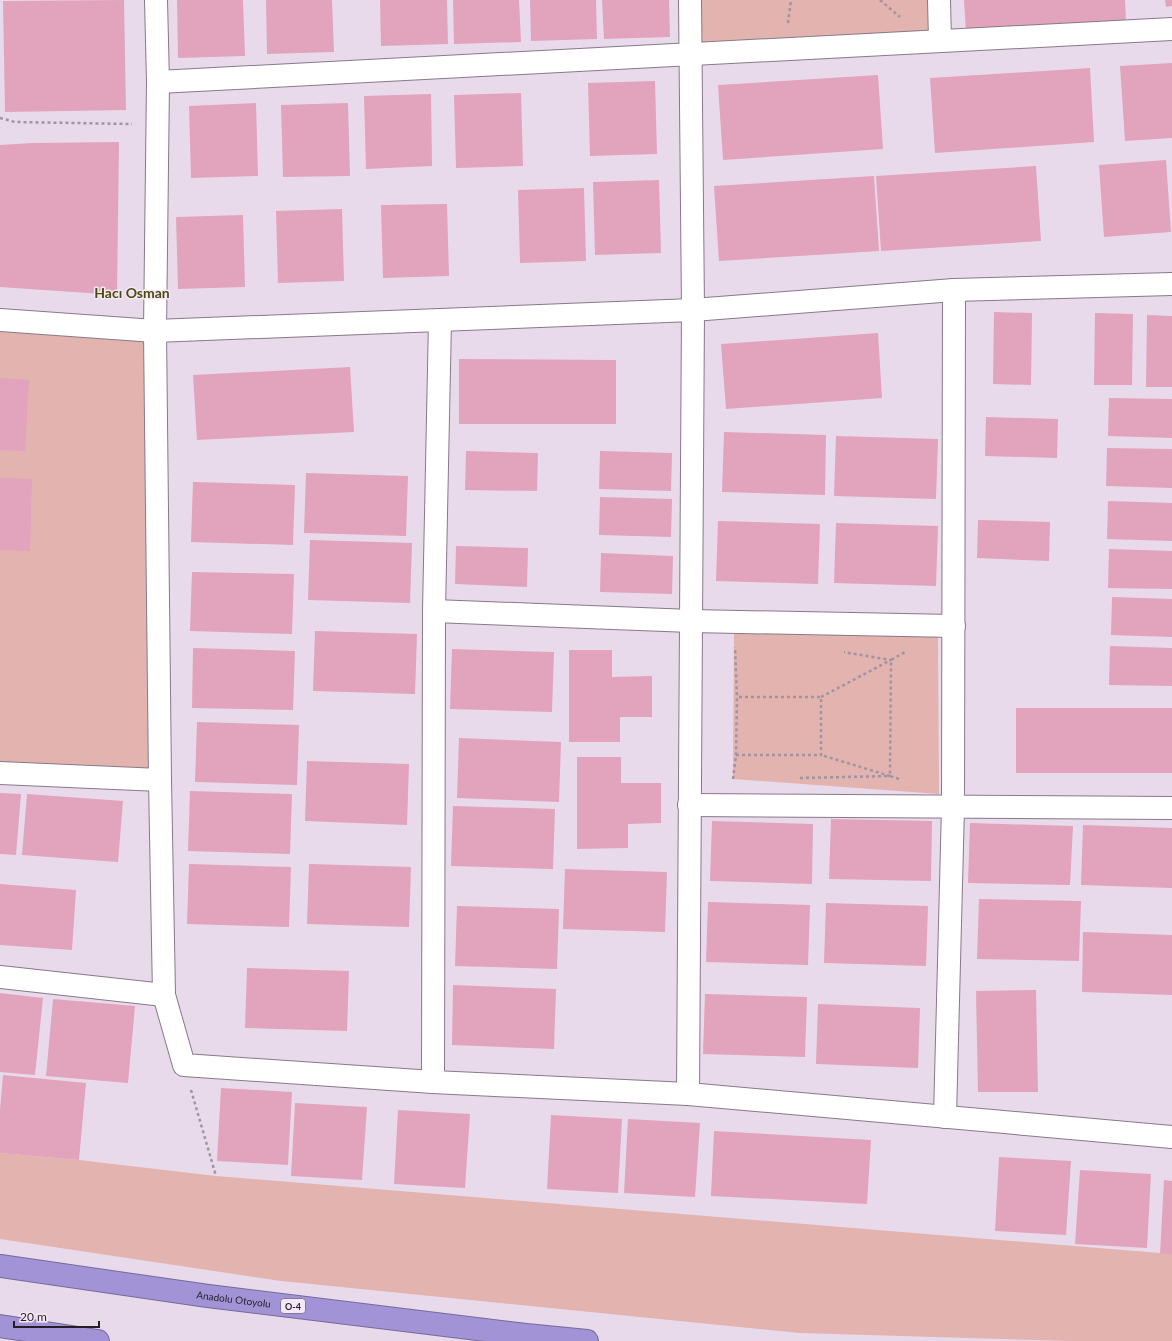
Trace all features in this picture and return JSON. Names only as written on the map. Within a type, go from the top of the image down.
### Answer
[{"type":"highway","name":"Anadolu Otoyolu","points":[[0,1266],[223,1298],[587,1341]]},
{"type":"highway","points":[[0,1326],[98,1341]]},
{"type":"street","points":[[156,0],[158,124],[155,331],[164,995],[184,1065],[433,1082],[688,1094],[1172,1137]]},
{"type":"street","points":[[688,1094],[689,805],[694,310],[690,0]]},
{"type":"street","points":[[939,0],[940,41]]},
{"type":"street","points":[[158,82],[1172,29]]},
{"type":"street","points":[[0,320],[155,331],[694,310],[954,290],[1172,284]]},
{"type":"street","points":[[945,1117],[953,806],[954,290]]},
{"type":"street","points":[[433,1082],[434,611],[440,320]]},
{"type":"street","points":[[434,611],[691,621],[954,626]]},
{"type":"street","points":[[0,773],[160,780]]},
{"type":"street","points":[[689,805],[1172,808]]},
{"type":"street","points":[[0,977],[164,995]]},
{"type":"path","points":[[0,118],[15,122],[158,124]]},
{"type":"path","points":[[735,646],[737,697],[736,755],[733,779],[741,779]]},
{"type":"path","points":[[737,697],[822,697],[911,649]]},
{"type":"path","points":[[844,651],[890,660]]},
{"type":"path","points":[[890,660],[890,776]]},
{"type":"path","points":[[821,755],[822,697]]},
{"type":"path","points":[[736,755],[821,755],[904,781]]},
{"type":"path","points":[[796,778],[890,776]]},
{"type":"path","points":[[184,1065],[216,1176]]},
{"type":"shaded area","points":[[690,0],[939,0],[940,41],[690,54]]},
{"type":"shaded area","points":[[0,320],[155,331],[160,780],[0,773]]},
{"type":"shaded area","points":[[734,632],[938,635],[939,794],[733,779]]},
{"type":"shaded area","points":[[0,1153],[79,1160],[216,1176],[1172,1254],[1172,1341],[1070,1341],[800,1333],[281,1281],[0,1239]]},
{"type":"building","points":[[124,0],[126,110],[5,112],[3,1]]},
{"type":"building","points":[[177,0],[243,0],[245,56],[178,58]]},
{"type":"building","points":[[266,0],[332,0],[334,52],[267,54]]},
{"type":"building","points":[[380,0],[447,0],[448,44],[381,46]]},
{"type":"building","points":[[453,0],[519,0],[521,42],[454,44]]},
{"type":"building","points":[[530,0],[596,0],[597,39],[531,41]]},
{"type":"building","points":[[602,0],[669,0],[670,37],[604,39]]},
{"type":"building","points":[[964,0],[1125,0],[1126,21],[966,32]]},
{"type":"building","points":[[1165,0],[1172,0],[1172,6],[1166,7]]},
{"type":"building","points":[[1172,63],[1172,138],[1125,141],[1120,66]]},
{"type":"building","points":[[1090,68],[1094,142],[935,153],[930,78]]},
{"type":"building","points":[[878,75],[883,149],[723,160],[718,85]]},
{"type":"building","points":[[655,81],[657,154],[590,156],[588,83]]},
{"type":"building","points":[[521,93],[523,166],[456,168],[454,95]]},
{"type":"building","points":[[431,94],[432,166],[366,169],[364,96]]},
{"type":"building","points":[[256,103],[258,176],[191,178],[189,106]]},
{"type":"building","points":[[348,103],[350,176],[283,177],[281,105]]},
{"type":"building","points":[[119,142],[117,295],[0,287],[0,145]]},
{"type":"building","points":[[1166,160],[1171,232],[1104,237],[1099,165]]},
{"type":"building","points":[[1036,166],[1041,241],[881,251],[876,176]]},
{"type":"building","points":[[874,176],[879,251],[719,261],[714,186]]},
{"type":"building","points":[[659,180],[661,253],[595,255],[593,182]]},
{"type":"building","points":[[584,188],[586,261],[520,263],[518,190]]},
{"type":"building","points":[[447,204],[449,276],[383,278],[381,205]]},
{"type":"building","points":[[342,209],[344,281],[278,283],[276,211]]},
{"type":"building","points":[[243,215],[245,287],[178,289],[176,217]]},
{"type":"building","points":[[994,312],[1032,313],[1031,385],[993,384]]},
{"type":"building","points":[[1095,313],[1133,314],[1132,385],[1094,385]]},
{"type":"building","points":[[1147,315],[1172,316],[1172,387],[1146,387]]},
{"type":"building","points":[[878,333],[882,398],[726,409],[721,344]]},
{"type":"building","points":[[459,359],[616,360],[616,424],[459,424]]},
{"type":"building","points":[[350,367],[354,432],[197,440],[193,375]]},
{"type":"building","points":[[0,378],[29,380],[25,451],[0,450]]},
{"type":"building","points":[[1109,398],[1172,399],[1172,438],[1108,436]]},
{"type":"building","points":[[986,417],[1058,419],[1057,458],[985,456]]},
{"type":"building","points":[[724,432],[826,435],[825,495],[722,492]]},
{"type":"building","points":[[836,436],[938,439],[936,499],[834,496]]},
{"type":"building","points":[[1107,448],[1172,449],[1172,488],[1106,486]]},
{"type":"building","points":[[466,451],[538,453],[537,491],[465,490]]},
{"type":"building","points":[[600,451],[672,453],[671,491],[599,489]]},
{"type":"building","points":[[306,473],[408,476],[406,536],[304,533]]},
{"type":"building","points":[[0,478],[32,479],[30,551],[0,550]]},
{"type":"building","points":[[193,482],[295,485],[293,545],[191,542]]},
{"type":"building","points":[[600,497],[672,499],[671,537],[599,535]]},
{"type":"building","points":[[1108,501],[1172,503],[1172,541],[1107,539]]},
{"type":"building","points":[[978,520],[1050,522],[1049,561],[977,558]]},
{"type":"building","points":[[718,521],[820,524],[818,584],[716,581]]},
{"type":"building","points":[[836,523],[938,526],[936,586],[834,583]]},
{"type":"building","points":[[310,540],[412,543],[410,603],[308,600]]},
{"type":"building","points":[[456,546],[528,548],[527,587],[455,584]]},
{"type":"building","points":[[1109,549],[1172,551],[1172,589],[1108,588]]},
{"type":"building","points":[[601,553],[673,556],[672,594],[600,592]]},
{"type":"building","points":[[192,572],[294,574],[292,634],[190,631]]},
{"type":"building","points":[[1112,597],[1172,599],[1172,637],[1111,635]]},
{"type":"building","points":[[315,631],[417,634],[415,694],[313,691]]},
{"type":"building","points":[[1110,646],[1172,648],[1172,686],[1109,685]]},
{"type":"building","points":[[193,648],[295,651],[293,710],[192,708]]},
{"type":"building","points":[[452,649],[554,652],[552,712],[450,709]]},
{"type":"building","points":[[569,650],[612,650],[612,677],[652,676],[652,717],[620,717],[620,742],[569,742]]},
{"type":"building","points":[[1016,708],[1172,708],[1172,773],[1016,773]]},
{"type":"building","points":[[197,722],[299,725],[297,785],[195,782]]},
{"type":"building","points":[[459,738],[561,742],[559,802],[457,798]]},
{"type":"building","points":[[577,757],[621,757],[621,783],[661,783],[661,823],[628,824],[628,848],[577,849]]},
{"type":"building","points":[[307,761],[409,764],[407,825],[305,821]]},
{"type":"building","points":[[190,791],[292,794],[290,854],[188,851]]},
{"type":"building","points":[[0,793],[21,794],[16,855],[0,854]]},
{"type":"building","points":[[27,794],[123,801],[118,862],[22,855]]},
{"type":"building","points":[[453,806],[555,809],[553,869],[451,866]]},
{"type":"building","points":[[831,819],[932,821],[931,881],[829,879]]},
{"type":"building","points":[[712,821],[813,824],[812,884],[710,881]]},
{"type":"building","points":[[970,823],[1073,826],[1070,885],[968,883]]},
{"type":"building","points":[[1083,825],[1172,828],[1172,888],[1081,885]]},
{"type":"building","points":[[189,864],[291,867],[289,927],[187,924]]},
{"type":"building","points":[[309,864],[411,867],[409,927],[307,924]]},
{"type":"building","points":[[565,869],[667,872],[665,932],[563,929]]},
{"type":"building","points":[[0,884],[76,890],[72,950],[0,945]]},
{"type":"building","points":[[979,899],[1081,901],[1079,961],[977,959]]},
{"type":"building","points":[[708,902],[810,905],[808,965],[706,962]]},
{"type":"building","points":[[826,903],[928,906],[926,966],[824,963]]},
{"type":"building","points":[[457,906],[559,909],[557,969],[455,966]]},
{"type":"building","points":[[1083,932],[1172,935],[1172,995],[1082,992]]},
{"type":"building","points":[[247,968],[349,971],[347,1031],[245,1028]]},
{"type":"building","points":[[453,985],[556,989],[554,1049],[452,1045]]},
{"type":"building","points":[[1036,990],[1038,1092],[978,1092],[976,991]]},
{"type":"building","points":[[0,993],[43,998],[35,1075],[0,1072]]},
{"type":"building","points":[[705,994],[807,997],[805,1057],[703,1054]]},
{"type":"building","points":[[53,999],[135,1006],[128,1083],[46,1076]]},
{"type":"building","points":[[818,1004],[920,1008],[918,1068],[816,1064]]},
{"type":"building","points":[[3,1075],[86,1083],[79,1160],[0,1153],[0,1110]]},
{"type":"building","points":[[221,1088],[292,1092],[288,1165],[217,1161]]},
{"type":"building","points":[[295,1103],[367,1107],[362,1180],[291,1176]]},
{"type":"building","points":[[398,1110],[470,1114],[465,1188],[394,1184]]},
{"type":"building","points":[[551,1115],[622,1119],[618,1193],[547,1189]]},
{"type":"building","points":[[628,1119],[700,1123],[695,1197],[624,1193]]},
{"type":"building","points":[[714,1131],[871,1140],[867,1204],[711,1196]]},
{"type":"building","points":[[999,1157],[1071,1161],[1066,1235],[995,1231]]},
{"type":"building","points":[[1080,1170],[1151,1174],[1147,1248],[1075,1244]]},
{"type":"building","points":[[1164,1180],[1172,1181],[1172,1254],[1160,1254]]},
{"type":"district","name":"Hacı Osman","points":[[132,292]]}]
